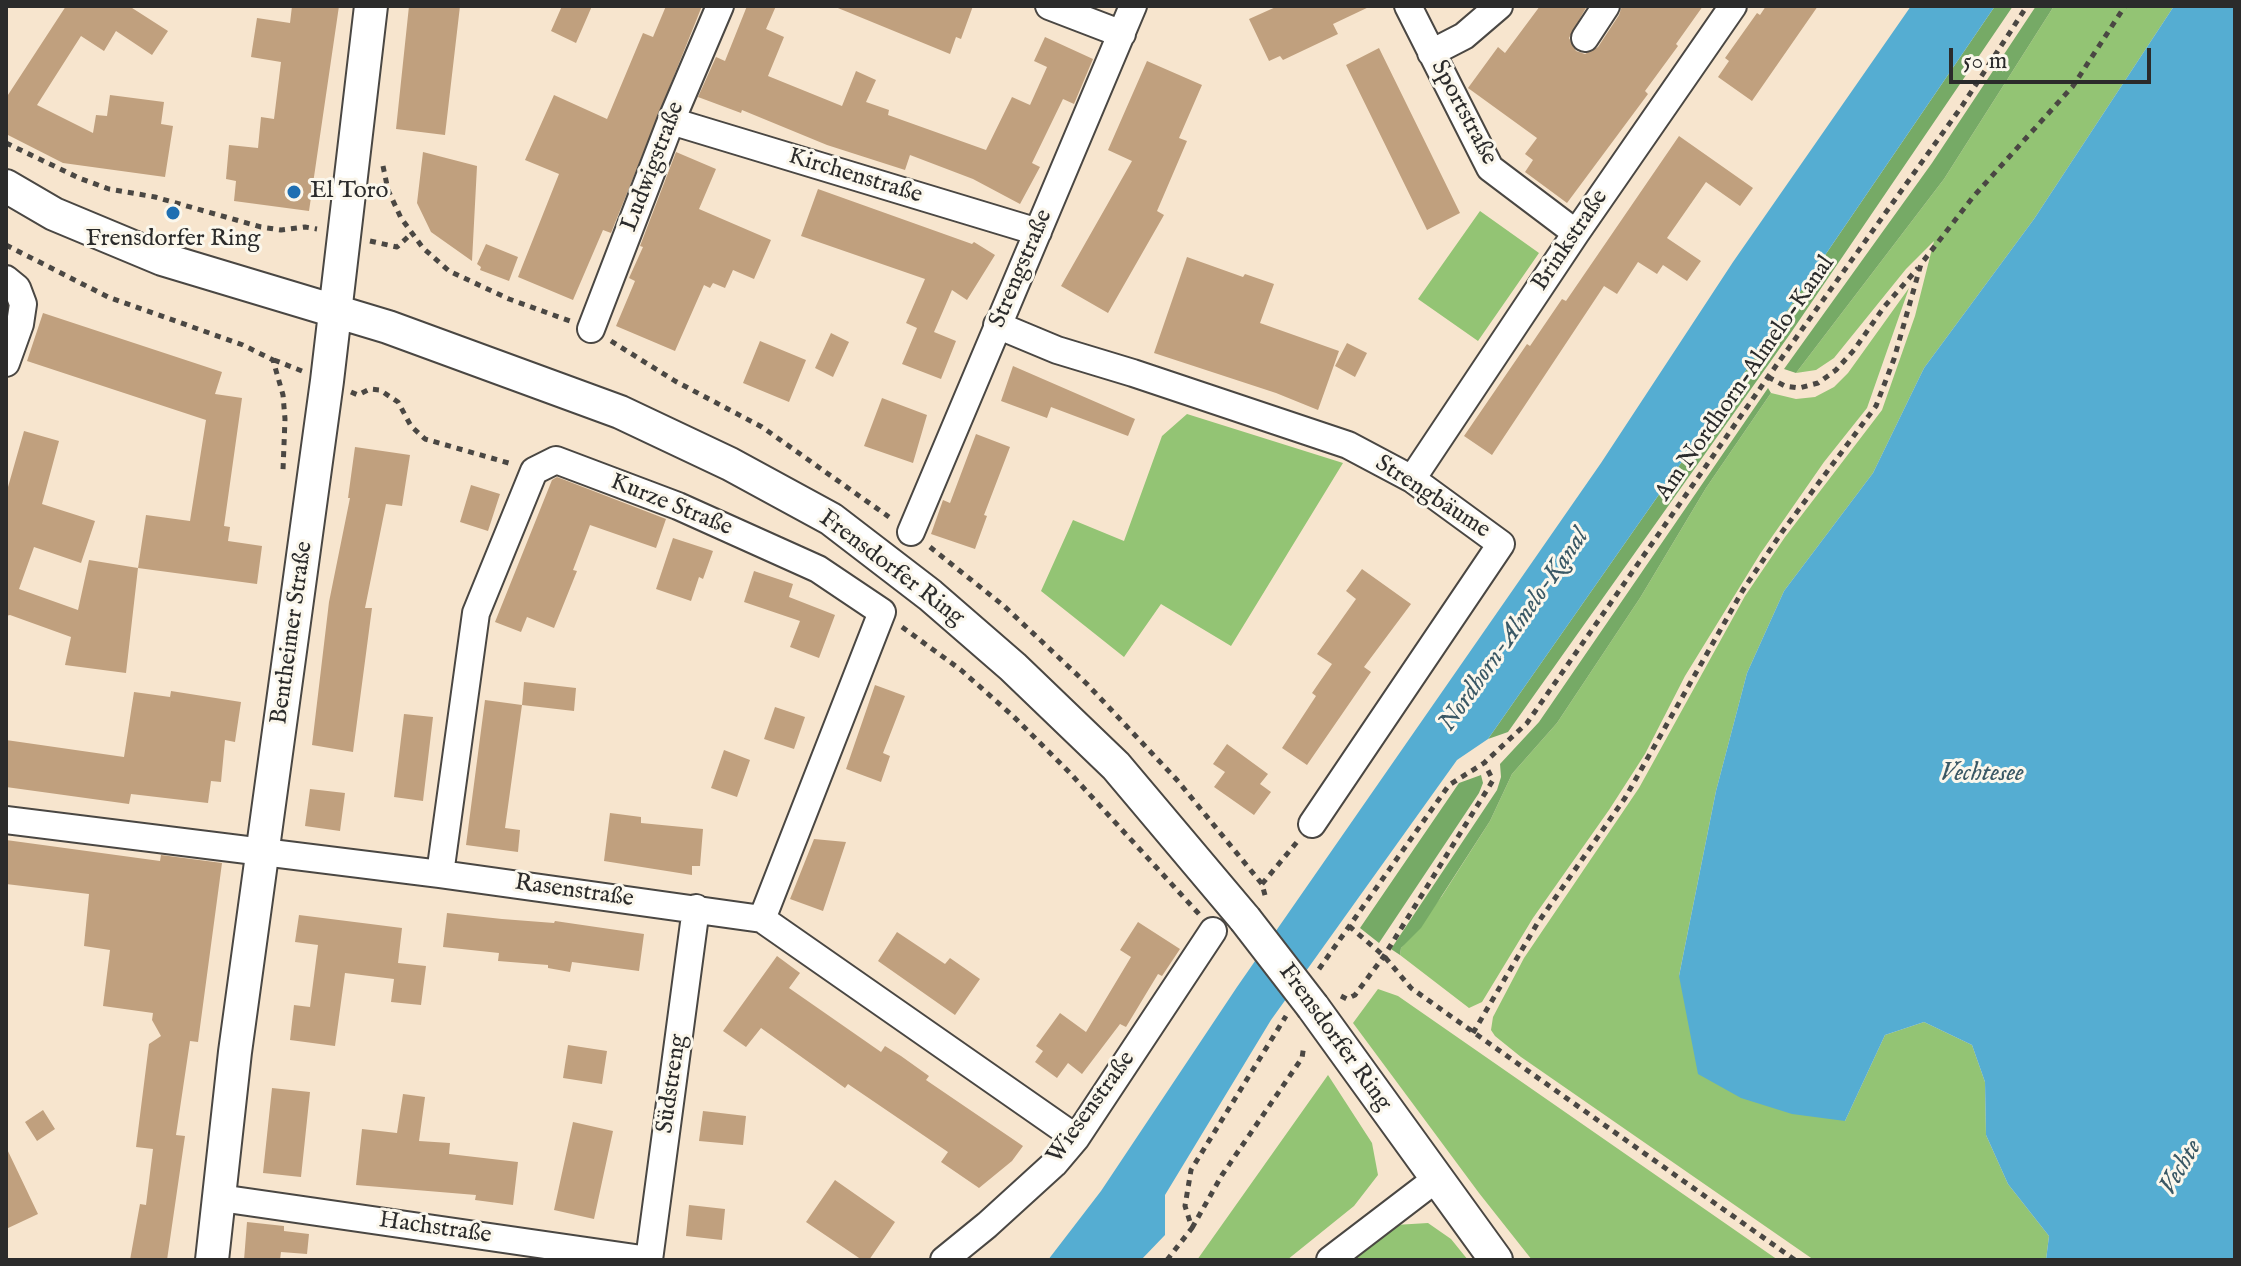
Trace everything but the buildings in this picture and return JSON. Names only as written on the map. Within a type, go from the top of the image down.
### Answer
[{"type":"street","name":"Bentheimer Straße","points":[[212,1260],[235,1052],[327,381],[371,6]]},
{"type":"street","name":"Ludwigstraße","points":[[591,329],[671,121],[720,6]]},
{"type":"street","points":[[1049,6],[1122,34]]},
{"type":"street","name":"Strengstraße","points":[[911,532],[1133,6]]},
{"type":"street","name":"Sportstraße","points":[[1408,6],[1490,168],[1576,233]]},
{"type":"street","points":[[1431,53],[1464,36],[1499,6]]},
{"type":"street","points":[[1585,38],[1606,6]]},
{"type":"street","name":"Brinkstraße","points":[[1412,479],[1576,233],[1733,6]]},
{"type":"street","name":"Kirchenstraße","points":[[671,121],[1038,232]]},
{"type":"street","name":"Frensdorfer Ring","points":[[6,186],[54,214],[148,254],[334,310],[490,363],[620,412],[730,464],[831,519],[930,595],[1013,667],[1116,766],[1245,919],[1316,1011],[1496,1260]]},
{"type":"street","points":[[6,279],[17,288],[23,304],[20,324],[6,363]]},
{"type":"street","name":"Strengbäume","points":[[997,325],[1057,350],[1348,445],[1412,479],[1501,544],[1312,824]]},
{"type":"street","name":"Kurze Straße","points":[[534,471],[556,460],[678,506],[818,569],[882,612]]},
{"type":"street","points":[[440,874],[476,613],[534,471]]},
{"type":"street","points":[[762,919],[882,612]]},
{"type":"street","name":"Rasenstraße","points":[[6,820],[440,874],[762,919],[1076,1138]]},
{"type":"street","name":"Südstreng","points":[[649,1260],[696,908]]},
{"type":"street","name":"Wiesenstraße","points":[[944,1260],[999,1215],[1054,1164],[1076,1138],[1213,931]]},
{"type":"street","points":[[1330,1260],[1436,1179]]},
{"type":"street","name":"Hachstraße","points":[[220,1198],[649,1260]]},
{"type":"path","name":"Am Nordhorn-Almelo-Kanal","points":[[1337,943],[1449,785],[1484,763],[1527,723],[1768,377],[1962,106],[2027,6]]},
{"type":"path","points":[[1768,377],[1785,386],[1799,388],[1818,383],[1836,370],[1973,197],[2073,86],[2125,6]]},
{"type":"path","points":[[6,143],[109,189],[155,197],[261,227],[281,230],[305,227]]},
{"type":"path","points":[[6,245],[108,297],[243,345],[358,395],[370,389],[389,395],[398,402],[418,435],[425,439],[534,471]]},
{"type":"path","points":[[1473,1033],[1537,924],[1625,798],[1743,590],[1876,406],[1894,359],[1921,264]]},
{"type":"path","points":[[273,360],[283,395],[283,473]]},
{"type":"path","points":[[882,612],[961,670],[1013,716],[1090,795],[1213,931]]},
{"type":"path","points":[[1167,1260],[1192,1228],[1222,1175],[1302,1058],[1316,1011],[1342,998],[1351,998],[1384,956],[1490,786],[1493,780],[1484,763]]},
{"type":"path","points":[[1262,884],[1312,824]]},
{"type":"path","points":[[1349,926],[1384,956],[1411,988],[1795,1260]]},
{"type":"path","points":[[1192,1228],[1185,1206],[1191,1170],[1276,1030]]},
{"type":"green space","points":[[1995,6],[2013,6],[1790,334],[1508,732],[1488,739],[1774,330]]},
{"type":"green space","points":[[2036,6],[2054,6],[1944,179],[1796,373],[1784,369],[1932,163]]},
{"type":"green space","points":[[2054,6],[2174,6],[2034,219],[1924,368],[1873,473],[1784,591],[1747,673],[1716,791],[1679,976],[1845,1121],[1885,1035],[1924,1022],[1972,1045],[1985,1082],[1986,1135],[2008,1184],[2049,1236],[2046,1260],[1814,1260],[1521,1057],[1495,1036],[1491,1030],[1493,1017],[1524,958],[1639,788],[1745,596],[1785,537],[1882,410],[1915,316],[1934,241],[1906,269],[1834,358],[1816,370],[1796,373],[1944,179]]},
{"type":"green space","points":[[1480,211],[1539,253],[1478,341],[1418,299]]},
{"type":"green space","points":[[1909,288],[1867,408],[1824,462],[1760,554],[1685,676],[1645,754],[1533,918],[1482,1002],[1469,1008],[1400,955],[1401,948],[1442,896],[1490,821],[1512,774],[1557,723],[1640,598],[1706,488],[1771,393],[1796,399],[1815,397],[1834,387],[1848,373]]},
{"type":"green space","points":[[1768,388],[1771,393],[1706,488],[1640,598],[1557,723],[1512,774],[1490,821],[1421,928],[1401,948],[1400,955],[1391,949],[1497,790],[1501,777],[1500,764],[1539,722]]},
{"type":"green space","points":[[1187,414],[1343,463],[1231,646],[1161,604],[1124,657],[1041,591],[1073,520],[1124,541],[1162,436]]},
{"type":"green space","points":[[1481,775],[1483,783],[1479,793],[1379,943],[1360,928],[1459,783]]},
{"type":"green space","points":[[1378,989],[1398,996],[1778,1260],[1532,1260],[1353,1023]]},
{"type":"green space","points":[[1328,1075],[1372,1143],[1378,1175],[1354,1206],[1287,1260],[1197,1260]]},
{"type":"green space","points":[[1428,1223],[1451,1239],[1468,1260],[1346,1260],[1395,1225]]},
{"type":"water","name":"Nordhorn-Almelo-Kanal","points":[[1911,6],[1995,6],[1774,330],[1488,739],[1457,760],[1271,1020],[1165,1195],[1165,1235],[1141,1260],[1048,1260],[1101,1191],[1237,987],[1601,463],[1733,262]]},
{"type":"water","name":"Vechtesee","points":[[2174,6],[2235,6],[2235,1260],[2046,1260],[2049,1236],[2008,1184],[1986,1135],[1985,1082],[1972,1045],[1924,1022],[1885,1035],[1845,1121],[1792,1114],[1741,1098],[1698,1074],[1679,976],[1716,791],[1747,673],[1784,591],[1873,473],[1924,368],[2034,219]]},
{"type":"place","name":"El Toro","points":[[294,192]]},
{"type":"place","name":"Frensdorfer Ring","points":[[173,213]]},
{"type":"water label","name":"Vechte","points":[[2182,1168]]}]
